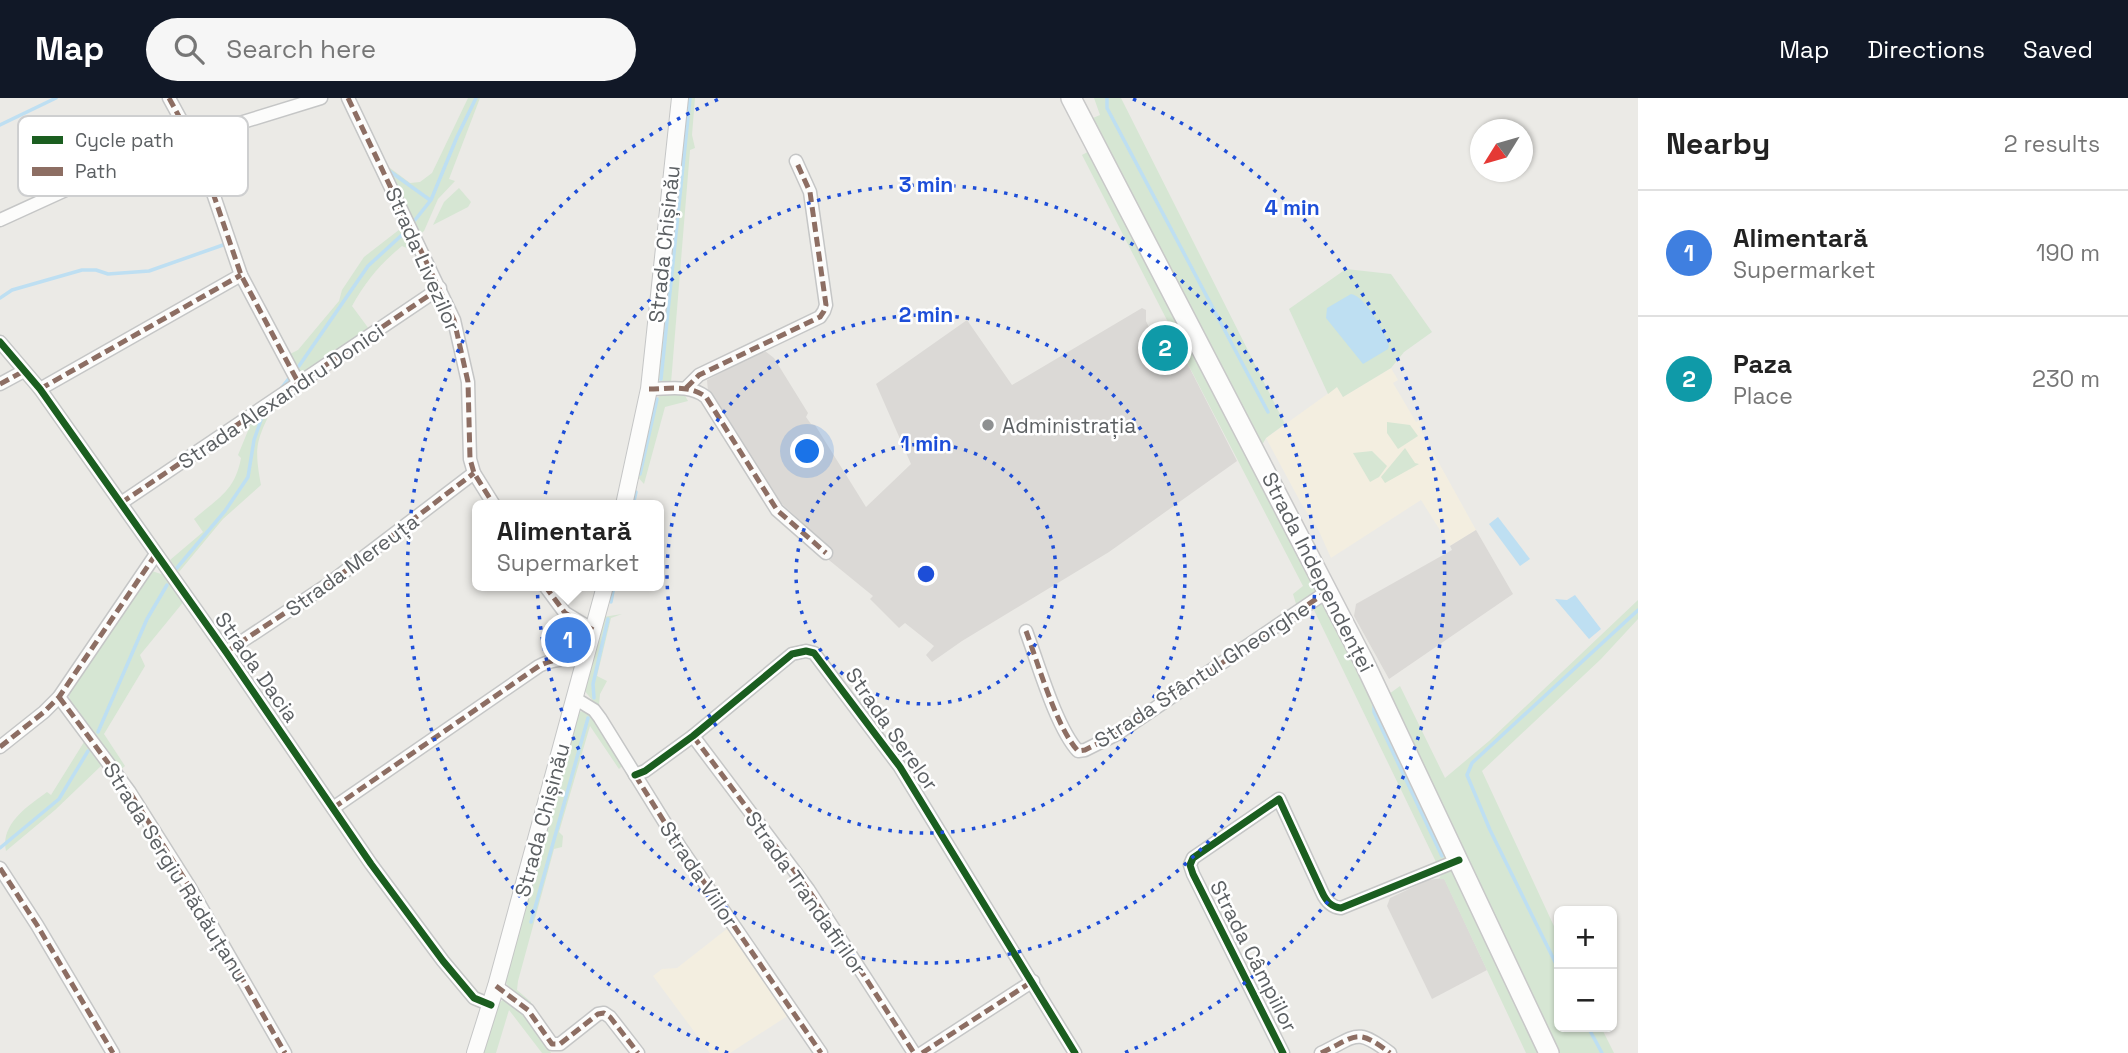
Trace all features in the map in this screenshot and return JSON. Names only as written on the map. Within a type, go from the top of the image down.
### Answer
[{"type":"main road","name":"Strada Independenței","points":[[1071,98],[1387,707],[1549,1053]]},
{"type":"street","points":[[169,98],[179,116]]},
{"type":"street","points":[[248,120],[321,98]]},
{"type":"street","name":"Strada Livezilor","points":[[348,98],[454,320],[468,382],[469,442],[474,473],[491,500]]},
{"type":"street","name":"Strada Chișinău","points":[[625,500],[649,389],[680,98]]},
{"type":"street","points":[[686,388],[699,375],[820,317],[824,311],[810,192],[796,161]]},
{"type":"street","points":[[0,220],[53,196]]},
{"type":"street","points":[[214,196],[241,275],[299,384]]},
{"type":"street","points":[[40,389],[241,275]]},
{"type":"street","name":"Strada Alexandru Donici","points":[[121,503],[440,288]]},
{"type":"street","name":"Strada Dacia","points":[[0,342],[40,389],[443,961],[474,998],[491,1005]]},
{"type":"street","points":[[0,384],[24,371]]},
{"type":"street","points":[[649,389],[686,388],[706,397],[777,510],[826,553]]},
{"type":"street","name":"Strada Mereuța","points":[[226,652],[318,591],[474,473]]},
{"type":"street","points":[[0,747],[44,712],[58,697],[156,554]]},
{"type":"street","points":[[549,591],[565,613],[593,630]]},
{"type":"street","name":"Strada Chișinău","points":[[475,1053],[491,1005],[604,591]]},
{"type":"street","name":"Strada Sfântul Gheorghe","points":[[1026,631],[1060,719],[1074,747],[1079,751],[1117,734],[1328,591]]},
{"type":"street","name":"Strada Serelor","points":[[635,775],[645,771],[693,736],[792,654],[806,650],[814,653],[900,767],[1075,1053]]},
{"type":"street","points":[[333,808],[539,666],[561,659],[584,660]]},
{"type":"street","name":"Strada Sergiu Rădăuțanu","points":[[58,697],[130,791],[189,886],[285,1053]]},
{"type":"street","name":"Strada Viilor","points":[[576,699],[594,710],[600,718],[680,847],[821,1053]]},
{"type":"street","name":"Strada Trandafirilor","points":[[693,736],[808,889],[914,1053]]},
{"type":"street","name":"Strada Câmpiilor","points":[[1283,1053],[1193,874],[1190,864],[1193,858],[1279,799],[1326,900],[1335,908],[1341,908],[1459,860]]},
{"type":"street","points":[[0,867],[113,1053]]},
{"type":"street","points":[[922,1053],[1033,981]]},
{"type":"street","points":[[496,986],[513,996],[528,1010],[552,1044],[560,1044],[598,1014],[604,1013],[638,1053]]},
{"type":"street","points":[[1321,1053],[1364,1035],[1390,1053]]},
{"type":"shaded area","points":[[1142,308],[1146,310],[1146,321],[1162,354],[1179,347],[1237,461],[1109,552],[932,662],[926,655],[934,646],[905,623],[899,628],[870,599],[873,596],[824,556],[830,548],[768,491],[708,391],[707,380],[765,351],[774,358],[808,413],[806,417],[815,425],[866,507],[911,464],[876,384],[967,320],[1012,385]]},
{"type":"shaded area","points":[[1391,368],[1398,380],[1393,383],[1416,422],[1420,420],[1423,424],[1419,427],[1476,530],[1450,546],[1421,500],[1331,558],[1318,529],[1266,438],[1337,387],[1343,397]]},
{"type":"shaded area","points":[[1476,530],[1513,594],[1389,679],[1354,616],[1356,604],[1452,550],[1450,546]]},
{"type":"shaded area","points":[[1444,878],[1487,970],[1432,999],[1387,906],[1390,898],[1428,880]]},
{"type":"shaded area","points":[[728,928],[789,1015],[730,1053],[710,1053],[653,976],[662,969],[677,968]]},
{"type":"green space","points":[[468,98],[480,98],[449,179],[455,181],[438,199],[424,231],[419,235],[386,171],[390,168],[410,183],[420,182],[432,173]]},
{"type":"green space","points":[[686,98],[695,98],[692,135],[695,148],[690,150],[671,383],[663,383],[656,378]]},
{"type":"green space","points":[[1077,98],[1082,98],[1093,118],[1100,115],[1094,98],[1121,98],[1285,424],[1266,438],[1262,445],[1260,446]]},
{"type":"green space","points":[[1093,149],[1181,320],[1170,326],[1082,155]]},
{"type":"green space","points":[[459,188],[471,202],[468,207],[433,225],[444,202]]},
{"type":"green space","points":[[404,226],[413,244],[411,250],[402,246],[387,259],[352,306],[369,329],[304,376],[288,355],[298,350],[339,301],[342,290],[364,257]]},
{"type":"green space","points":[[1346,269],[1391,274],[1432,332],[1404,352],[1391,368],[1343,397],[1337,387],[1328,394],[1289,309]]},
{"type":"green space","points":[[1184,326],[1321,591],[1297,607],[1293,594],[1303,586],[1179,347],[1172,350],[1168,342],[1158,346],[1156,341]]},
{"type":"green space","points":[[663,394],[684,394],[688,401],[665,407],[644,484],[636,475],[654,400]]},
{"type":"green space","points":[[273,407],[258,444],[261,485],[223,519],[179,572],[170,560],[203,532],[194,519],[230,486],[241,458],[238,455],[252,421]]},
{"type":"green space","points":[[1387,422],[1410,425],[1418,436],[1398,449],[1387,433]]},
{"type":"green space","points":[[1405,448],[1415,463],[1419,464],[1385,483],[1381,477]]},
{"type":"green space","points":[[1372,451],[1387,466],[1379,477],[1370,482],[1353,453]]},
{"type":"green space","points":[[152,571],[167,576],[185,600],[140,655],[145,666],[104,734],[125,766],[119,771],[72,709],[68,692]]},
{"type":"green space","points":[[1638,600],[1638,619],[1601,659],[1482,771],[1554,926],[1554,1032],[1604,1032],[1614,1053],[1555,1053],[1389,694],[1400,686],[1445,778],[1489,741]]},
{"type":"green space","points":[[1327,601],[1391,725],[1382,730],[1425,823],[1435,820],[1451,856],[1436,862],[1313,608]]},
{"type":"green space","points":[[622,614],[611,618],[597,676],[607,681],[597,706],[584,690],[603,617]]},
{"type":"green space","points":[[577,711],[593,717],[599,723],[625,763],[619,769],[590,726],[559,832],[563,836],[562,847],[554,849],[518,981],[517,990],[531,1005],[514,993],[505,982]]},
{"type":"green space","points":[[84,742],[102,765],[55,810],[6,851],[5,841],[11,824],[40,797],[47,792],[51,795]]},
{"type":"green space","points":[[1456,867],[1542,1053],[1526,1053],[1444,879],[1439,879],[1442,873]]},
{"type":"green space","points":[[512,1000],[534,1023],[551,1053],[542,1053],[509,1010],[496,1053],[482,1053],[498,1003]]},
{"type":"water","points":[[1351,294],[1368,308],[1389,346],[1363,364],[1326,318],[1327,308]]},
{"type":"water","points":[[1498,517],[1530,559],[1520,566],[1489,524]]},
{"type":"water","points":[[1575,595],[1601,629],[1589,639],[1555,599],[1567,600]]},
{"type":"waterway","points":[[19,116],[56,98]]},
{"type":"waterway","points":[[415,220],[431,200],[476,98]]},
{"type":"waterway","points":[[661,379],[690,98]]},
{"type":"waterway","points":[[1107,98],[1107,108],[1268,412]]},
{"type":"waterway","points":[[0,125],[18,116]]},
{"type":"waterway","points":[[388,170],[430,200]]},
{"type":"waterway","points":[[299,366],[368,266],[403,234]]},
{"type":"waterway","points":[[0,298],[12,290],[82,270],[96,270],[108,274],[149,271],[223,245]]},
{"type":"waterway","points":[[279,391],[290,377]]},
{"type":"waterway","points":[[640,474],[657,399]]},
{"type":"waterway","points":[[176,569],[225,511],[248,477],[254,440],[262,417]]},
{"type":"waterway","points":[[634,500],[636,492]]},
{"type":"waterway","points":[[98,732],[147,619],[167,585]]},
{"type":"waterway","points":[[611,602],[613,591]]},
{"type":"waterway","points":[[1559,969],[1490,830],[1467,775],[1472,763],[1638,610]]},
{"type":"waterway","points":[[594,698],[593,684],[608,619]]},
{"type":"waterway","points":[[1374,704],[1374,712],[1442,856]]},
{"type":"waterway","points":[[531,922],[588,718]]},
{"type":"waterway","points":[[0,848],[59,799],[88,751]]},
{"type":"waterway","points":[[1591,1032],[1602,1053]]},
{"type":"marked path","points":[[169,98],[179,116]]},
{"type":"marked path","points":[[348,98],[454,320],[468,382],[470,459],[474,473],[491,500]]},
{"type":"marked path","points":[[686,388],[699,375],[820,317],[824,311],[826,305],[810,192],[796,161]]},
{"type":"marked path","points":[[214,196],[241,275],[299,384]]},
{"type":"marked path","points":[[40,389],[241,275]]},
{"type":"marked path","points":[[121,503],[440,288]]},
{"type":"marked path","points":[[0,384],[24,371]]},
{"type":"marked path","points":[[649,389],[686,389],[706,397],[777,510],[826,553]]},
{"type":"marked path","points":[[226,652],[327,585],[474,473]]},
{"type":"marked path","points":[[0,747],[59,697],[156,554]]},
{"type":"marked path","points":[[549,591],[565,613],[593,630]]},
{"type":"marked path","points":[[1026,631],[1055,711],[1078,751],[1117,734],[1328,591]]},
{"type":"marked path","points":[[333,808],[539,666],[555,660],[584,660]]},
{"type":"marked path","points":[[59,697],[129,791],[189,886],[285,1053]]},
{"type":"marked path","points":[[693,736],[808,889],[914,1053]]},
{"type":"marked path","points":[[635,775],[680,847],[821,1053]]},
{"type":"marked path","points":[[0,868],[113,1053]]},
{"type":"marked path","points":[[922,1053],[1033,981]]},
{"type":"marked path","points":[[496,986],[528,1010],[552,1044],[560,1044],[598,1014],[604,1013],[638,1053]]},
{"type":"marked path","points":[[1321,1053],[1356,1037],[1370,1040],[1390,1053]]},
{"type":"cycle path","points":[[0,342],[40,389],[226,652],[371,864],[474,998],[491,1005]]},
{"type":"cycle path","points":[[635,775],[645,771],[693,736],[792,654],[806,651],[814,653],[900,767],[1075,1053]]},
{"type":"cycle path","points":[[1283,1053],[1193,874],[1190,865],[1193,858],[1279,799],[1324,895],[1334,906],[1341,908],[1459,860]]},
{"type":"place","name":"Paza","points":[[1165,348]]},
{"type":"place","name":"Administrația","points":[[988,425]]},
{"type":"place","name":"Alimentară","points":[[568,640]]}]
